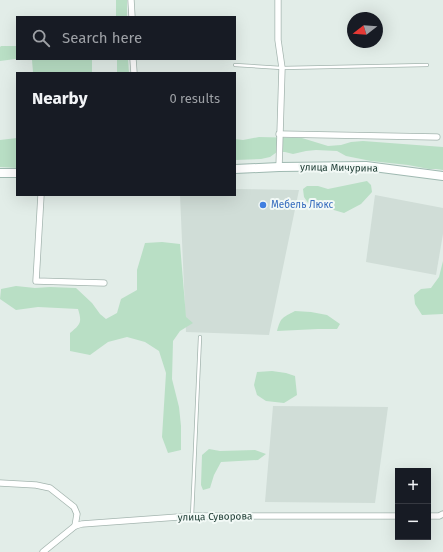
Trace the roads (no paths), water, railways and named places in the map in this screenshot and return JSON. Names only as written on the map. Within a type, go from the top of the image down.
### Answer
[{"type":"main road","name":"улица Мичурина","points":[[236,169],[366,166],[443,176]]},
{"type":"main road","points":[[0,173],[16,173]]},
{"type":"street","points":[[131,0],[132,16]]},
{"type":"street","points":[[278,0],[278,40],[282,68],[279,167]]},
{"type":"street","points":[[133,60],[134,72]]},
{"type":"street","points":[[279,134],[437,137]]},
{"type":"street","points":[[41,196],[36,281],[104,283]]},
{"type":"street","points":[[0,483],[36,485],[50,488],[74,507],[77,514],[75,526],[43,552]]},
{"type":"street","points":[[431,516],[439,516],[443,514]]},
{"type":"street","name":"улица Суворова","points":[[75,526],[117,521],[192,516],[395,516]]},
{"type":"lane","points":[[235,65],[282,68],[427,65]]},
{"type":"lane","points":[[192,516],[200,337]]},
{"type":"place","name":"Мебель Люкс","points":[[263,205]]}]
